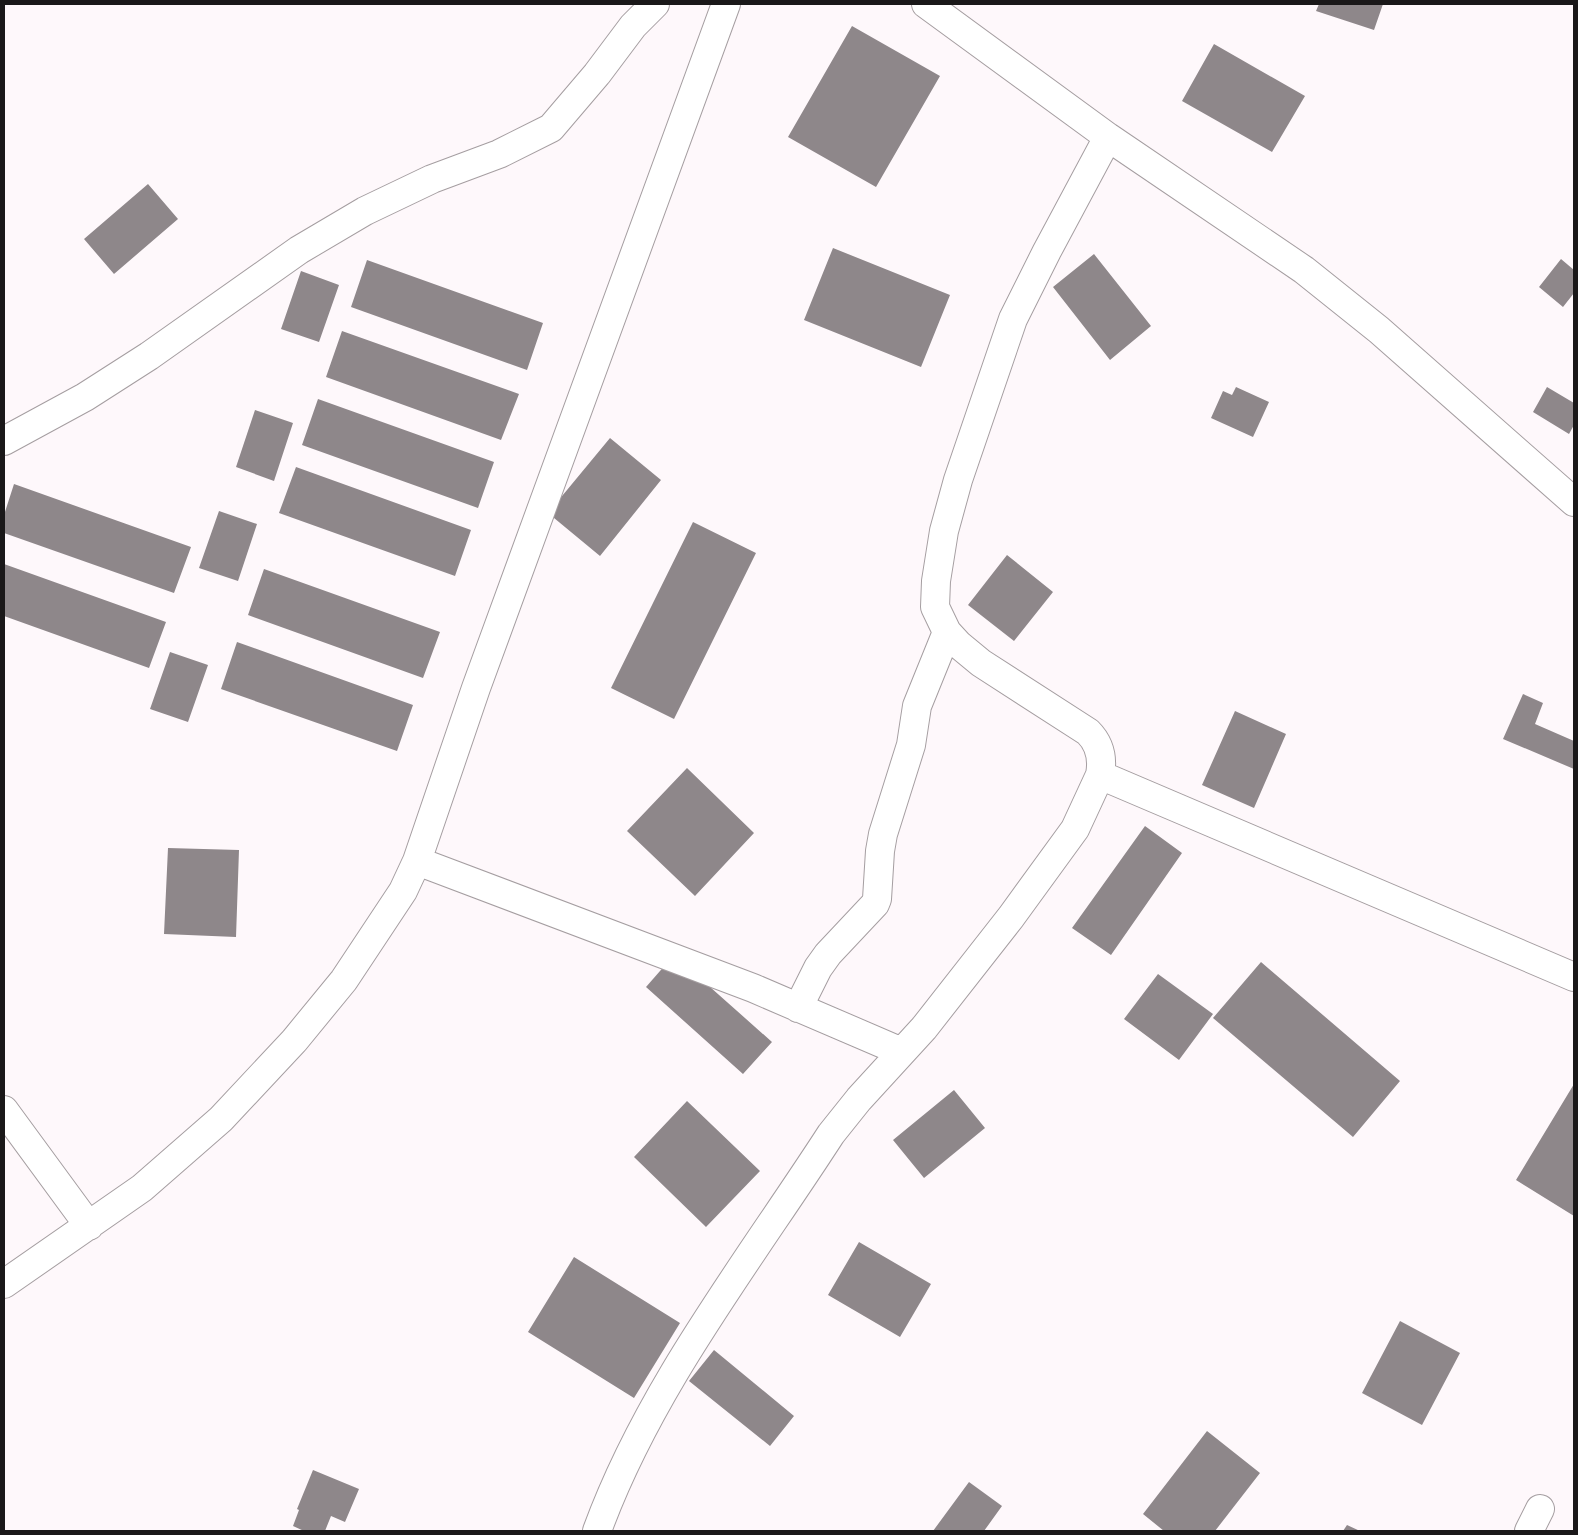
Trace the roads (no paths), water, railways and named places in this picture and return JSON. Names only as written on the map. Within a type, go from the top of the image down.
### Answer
[{"type":"street","points":[[4,441],[85,397],[149,356],[299,250],[364,211],[432,179],[499,154],[551,128],[597,74],[633,26],[655,4]]},
{"type":"street","points":[[4,1284],[142,1188],[221,1119],[294,1041],[344,980],[403,891],[416,860],[483,670],[726,4]]},
{"type":"street","points":[[926,4],[1108,137],[1304,270],[1379,330],[1574,502]]},
{"type":"street","points":[[597,1531],[612,1489],[684,1355],[831,1134],[858,1100],[924,1028],[1011,917],[1075,829],[1100,775],[1100,753],[1096,740],[1088,732],[981,664],[947,632],[935,607],[936,581],[944,531],[961,471],[1013,319],[1047,250],[1108,137]]},
{"type":"street","points":[[798,1008],[818,968],[828,954],[875,904],[877,899],[883,834],[906,762],[917,706],[947,632]]},
{"type":"street","points":[[1100,775],[1574,977]]},
{"type":"street","points":[[416,860],[753,988],[902,1052]]},
{"type":"street","points":[[4,1110],[88,1226]]}]
